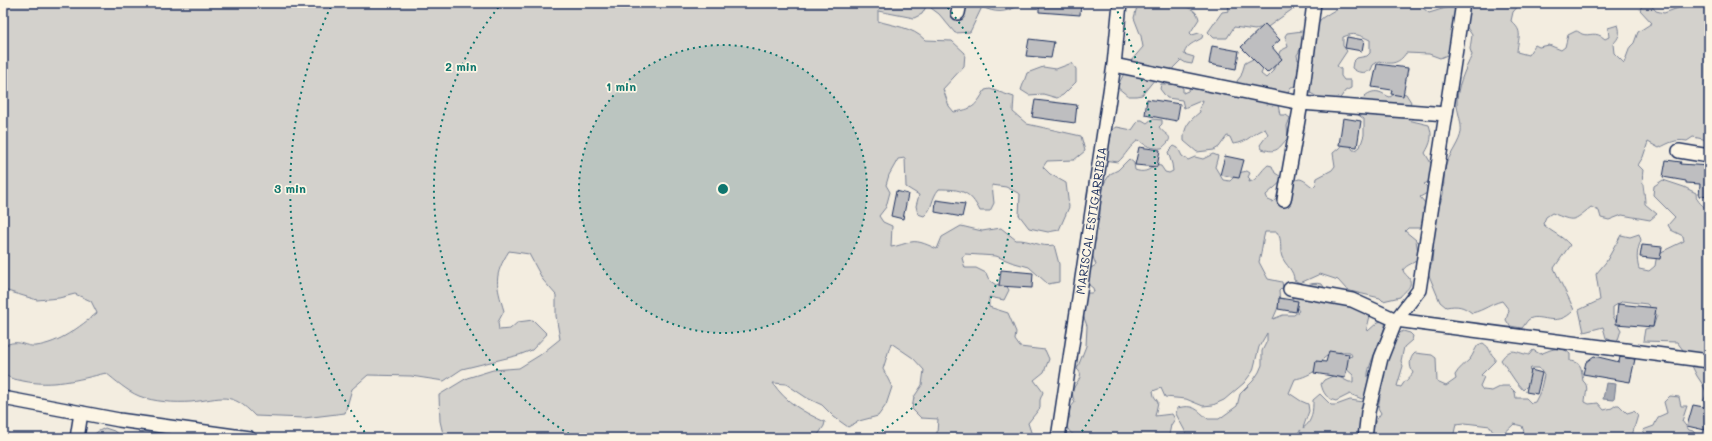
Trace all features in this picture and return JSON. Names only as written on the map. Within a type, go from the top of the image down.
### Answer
[{"type":"street","name":"MARISCAL ESTIGARRIBIA","points":[[1058,438],[1114,65],[1120,3]]},
{"type":"street","points":[[1284,200],[1301,103],[1314,3]]},
{"type":"street","points":[[1365,438],[1368,412],[1381,358],[1396,320],[1419,290],[1463,3]]},
{"type":"street","points":[[1114,65],[1301,103],[1446,114]]},
{"type":"street","points":[[1679,151],[1709,156]]},
{"type":"street","points":[[1290,289],[1352,300],[1396,320],[1709,361]]},
{"type":"street","points":[[3,398],[119,420],[248,438]]},
{"type":"street","points":[[77,438],[81,413]]},
{"type":"shaded area","points":[[3,3],[1017,3],[1018,6],[1004,11],[996,11],[982,7],[970,32],[955,33],[939,14],[927,5],[922,14],[914,18],[878,11],[878,21],[915,32],[925,40],[952,41],[965,53],[964,66],[943,89],[949,106],[954,112],[970,108],[976,104],[985,90],[990,89],[1014,97],[1013,112],[1027,124],[1081,136],[1085,151],[1074,160],[1047,161],[1043,167],[1050,174],[1066,183],[1069,207],[1059,230],[1048,232],[1029,228],[1019,215],[1020,194],[1006,187],[992,185],[994,203],[990,211],[980,211],[972,199],[964,192],[939,189],[936,192],[931,207],[927,213],[924,216],[918,214],[916,206],[919,195],[906,187],[905,158],[898,159],[889,175],[886,185],[890,192],[886,207],[879,216],[883,222],[892,226],[891,247],[909,242],[917,242],[937,249],[942,237],[961,226],[982,231],[1001,228],[1016,240],[1049,246],[1054,245],[1059,264],[1059,282],[1048,284],[1029,267],[996,256],[965,254],[962,258],[965,268],[976,268],[986,273],[989,280],[996,285],[1004,282],[1009,290],[1004,300],[989,297],[989,307],[1008,313],[1016,332],[1015,340],[1020,347],[1045,350],[1049,359],[1044,372],[1034,380],[1043,392],[1040,400],[1040,408],[1028,423],[1033,438],[931,438],[937,433],[938,419],[921,418],[912,409],[914,397],[922,385],[924,370],[913,358],[891,343],[883,369],[892,387],[886,405],[878,416],[859,421],[848,427],[834,417],[822,405],[807,398],[786,384],[773,383],[789,401],[810,415],[825,422],[816,438],[444,438],[440,421],[439,395],[467,378],[493,370],[519,368],[540,355],[560,339],[556,316],[556,295],[543,280],[529,254],[509,251],[500,267],[498,274],[499,294],[504,311],[498,322],[499,330],[510,329],[518,322],[533,320],[547,334],[532,350],[519,355],[462,369],[444,381],[411,376],[368,375],[352,389],[345,413],[304,418],[255,416],[239,402],[232,399],[218,398],[191,402],[158,401],[135,394],[106,373],[54,383],[34,383],[10,378],[3,373],[3,346],[18,343],[36,346],[53,342],[69,334],[97,313],[91,301],[75,294],[59,298],[37,300],[4,290],[3,287]]},
{"type":"shaded area","points":[[1138,3],[1163,3],[1190,8],[1196,13],[1199,19],[1190,33],[1192,35],[1199,33],[1203,34],[1202,38],[1189,46],[1185,51],[1184,54],[1194,57],[1192,64],[1181,60],[1173,68],[1173,72],[1155,79],[1142,95],[1128,96],[1117,87],[1130,62],[1143,47],[1141,36],[1134,18]]},
{"type":"shaded area","points":[[1224,3],[1301,3],[1265,29],[1259,28],[1255,30],[1234,27],[1227,38],[1214,38],[1208,32],[1222,12],[1229,11],[1228,5]]},
{"type":"shaded area","points":[[1339,3],[1427,3],[1423,8],[1429,13],[1452,6],[1457,13],[1452,30],[1452,53],[1440,58],[1429,54],[1406,53],[1394,63],[1379,61],[1373,65],[1371,70],[1361,72],[1352,68],[1353,62],[1357,58],[1367,56],[1370,53],[1370,40],[1356,35],[1347,35],[1343,37],[1343,46],[1347,51],[1337,66],[1341,69],[1341,76],[1344,80],[1351,80],[1351,88],[1345,91],[1339,100],[1321,99],[1305,90],[1314,30],[1317,28],[1320,20],[1341,6]]},
{"type":"shaded area","points":[[1471,3],[1521,3],[1513,12],[1511,21],[1518,28],[1519,32],[1517,52],[1528,55],[1535,45],[1539,47],[1549,45],[1561,50],[1565,47],[1568,35],[1576,31],[1585,35],[1595,34],[1605,39],[1609,37],[1608,28],[1618,25],[1618,37],[1613,44],[1614,53],[1624,63],[1638,32],[1652,23],[1640,10],[1643,3],[1649,3],[1656,11],[1664,13],[1678,8],[1677,3],[1709,3],[1707,18],[1709,18],[1709,143],[1703,139],[1693,137],[1687,141],[1676,141],[1659,148],[1648,142],[1643,157],[1638,165],[1643,170],[1642,179],[1645,204],[1657,214],[1650,220],[1622,215],[1609,220],[1601,218],[1599,211],[1591,207],[1580,216],[1573,219],[1565,218],[1552,213],[1546,217],[1543,224],[1570,245],[1554,268],[1574,310],[1561,319],[1554,320],[1537,317],[1532,318],[1528,320],[1522,328],[1510,326],[1506,320],[1509,310],[1502,301],[1472,313],[1460,307],[1446,307],[1440,302],[1428,273],[1432,263],[1434,235],[1423,226],[1423,223],[1422,228],[1408,228],[1405,231],[1416,240],[1419,258],[1415,262],[1406,266],[1403,270],[1410,281],[1408,289],[1400,297],[1383,301],[1380,298],[1347,290],[1338,280],[1320,274],[1300,283],[1294,280],[1291,271],[1282,257],[1279,235],[1277,232],[1265,232],[1259,262],[1268,279],[1282,282],[1283,287],[1279,291],[1280,303],[1273,319],[1283,315],[1294,315],[1299,311],[1294,304],[1292,296],[1309,284],[1317,283],[1322,284],[1327,292],[1368,308],[1370,316],[1367,328],[1368,331],[1378,322],[1386,320],[1368,372],[1368,378],[1371,382],[1367,396],[1362,399],[1350,394],[1336,401],[1328,397],[1323,390],[1321,384],[1324,380],[1335,375],[1349,382],[1353,382],[1353,375],[1344,367],[1346,358],[1352,356],[1350,352],[1340,352],[1326,357],[1322,360],[1317,369],[1303,377],[1295,379],[1289,393],[1308,404],[1309,411],[1303,428],[1311,419],[1313,400],[1320,394],[1331,405],[1336,405],[1350,400],[1364,402],[1364,438],[1296,438],[1301,430],[1290,438],[1187,438],[1176,414],[1177,408],[1191,407],[1208,419],[1219,419],[1237,406],[1240,394],[1253,381],[1262,365],[1262,351],[1267,341],[1267,333],[1259,347],[1253,371],[1244,383],[1224,400],[1213,405],[1203,406],[1186,399],[1165,397],[1161,388],[1153,391],[1158,402],[1155,416],[1172,414],[1175,419],[1171,425],[1169,435],[1172,438],[1077,438],[1067,428],[1066,424],[1070,417],[1068,411],[1075,402],[1073,391],[1080,376],[1077,369],[1086,346],[1087,326],[1082,312],[1086,299],[1085,293],[1094,292],[1093,288],[1089,285],[1087,279],[1089,275],[1087,272],[1096,265],[1092,254],[1093,244],[1096,240],[1095,228],[1100,214],[1100,208],[1097,203],[1102,194],[1103,185],[1110,174],[1118,170],[1129,159],[1134,163],[1135,170],[1146,171],[1155,165],[1161,166],[1165,172],[1169,173],[1173,171],[1168,152],[1174,146],[1178,148],[1182,156],[1188,160],[1195,157],[1203,159],[1213,154],[1218,156],[1215,167],[1223,180],[1230,181],[1238,173],[1247,171],[1250,173],[1248,177],[1250,179],[1249,182],[1257,178],[1268,165],[1272,166],[1275,173],[1283,178],[1282,181],[1266,195],[1268,200],[1273,202],[1289,185],[1296,180],[1303,180],[1313,187],[1316,184],[1317,178],[1332,170],[1335,166],[1333,153],[1345,143],[1349,143],[1353,150],[1360,147],[1364,135],[1364,119],[1357,114],[1357,110],[1360,101],[1363,98],[1370,93],[1375,92],[1379,92],[1390,97],[1401,93],[1406,94],[1411,102],[1407,116],[1408,120],[1429,125],[1431,133],[1429,146],[1425,153],[1432,165],[1430,181],[1424,184],[1427,187],[1427,193],[1420,197],[1426,204],[1423,209],[1427,217],[1440,204],[1447,162],[1461,132],[1457,99],[1462,79],[1472,55],[1470,49],[1472,35],[1464,23]]},
{"type":"shaded area","points":[[1302,31],[1302,43],[1297,55],[1298,60],[1302,59],[1300,70],[1295,78],[1298,81],[1296,86],[1291,87],[1289,90],[1288,96],[1278,105],[1280,115],[1286,115],[1290,118],[1287,126],[1288,138],[1280,147],[1271,151],[1262,149],[1260,145],[1268,134],[1265,129],[1257,132],[1243,142],[1233,144],[1230,137],[1227,136],[1219,147],[1214,150],[1197,152],[1184,141],[1186,128],[1190,121],[1200,112],[1199,108],[1203,100],[1184,108],[1182,100],[1167,98],[1160,89],[1161,84],[1178,85],[1183,88],[1183,93],[1188,91],[1192,85],[1225,95],[1231,93],[1238,85],[1237,81],[1241,76],[1245,63],[1255,58],[1264,67],[1261,74],[1266,78],[1273,71],[1280,51],[1288,47],[1285,36],[1287,33]]},
{"type":"shaded area","points":[[1072,63],[1076,69],[1076,82],[1063,95],[1057,98],[1043,94],[1029,95],[1021,90],[1027,73],[1043,67],[1056,69]]},
{"type":"shaded area","points":[[1152,119],[1162,120],[1162,124],[1159,127],[1169,136],[1169,141],[1162,148],[1149,147],[1139,140],[1118,162],[1103,160],[1105,147],[1110,141],[1112,130],[1117,127],[1132,130],[1139,120],[1147,123]]},
{"type":"shaded area","points":[[1663,180],[1696,193],[1699,202],[1709,212],[1709,405],[1703,401],[1707,394],[1703,385],[1686,354],[1677,342],[1643,341],[1645,329],[1653,327],[1657,315],[1647,304],[1623,301],[1613,307],[1613,316],[1621,330],[1617,343],[1606,338],[1603,327],[1584,332],[1579,310],[1600,300],[1596,274],[1606,262],[1621,235],[1630,237],[1639,234],[1641,240],[1637,254],[1637,261],[1639,269],[1649,271],[1655,266],[1657,254],[1684,241],[1683,236],[1671,230],[1668,225],[1675,217],[1653,195],[1654,186]]},
{"type":"shaded area","points":[[1403,331],[1410,333],[1413,336],[1412,340],[1404,347],[1401,361],[1403,366],[1397,386],[1401,387],[1413,373],[1410,362],[1415,353],[1432,355],[1436,358],[1437,382],[1446,386],[1456,379],[1455,375],[1460,368],[1470,359],[1478,345],[1483,343],[1495,358],[1495,361],[1481,375],[1484,377],[1480,386],[1483,390],[1492,391],[1502,386],[1509,386],[1515,392],[1516,398],[1526,398],[1531,403],[1535,402],[1540,392],[1544,375],[1539,368],[1531,368],[1529,370],[1533,373],[1530,386],[1523,390],[1501,360],[1510,351],[1529,355],[1533,350],[1540,354],[1555,349],[1563,349],[1570,354],[1570,361],[1577,363],[1581,367],[1583,381],[1587,388],[1585,402],[1589,404],[1598,403],[1604,410],[1619,405],[1627,413],[1634,411],[1638,415],[1633,436],[1637,438],[1519,438],[1524,432],[1522,426],[1514,424],[1499,438],[1497,438],[1490,426],[1465,423],[1456,424],[1453,438],[1371,438],[1375,422],[1381,413],[1378,408],[1380,397],[1377,392],[1385,375],[1381,370],[1395,336]]},
{"type":"shaded area","points":[[1606,383],[1616,384],[1614,400],[1603,399]]},
{"type":"shaded area","points":[[1670,396],[1679,397],[1681,406],[1687,406],[1682,421],[1689,430],[1693,431],[1696,435],[1695,438],[1647,438],[1643,430],[1654,426],[1658,417],[1667,413],[1664,402]]},
{"type":"shaded area","points":[[105,428],[114,431],[119,435],[119,438],[90,438],[97,432]]},
{"type":"building","points":[[1039,3],[1081,3],[1080,15],[1039,12]]},
{"type":"building","points":[[1265,24],[1280,40],[1272,47],[1282,59],[1267,73],[1241,47]]},
{"type":"building","points":[[1347,37],[1364,40],[1362,51],[1345,48]]},
{"type":"building","points":[[1029,39],[1054,42],[1051,58],[1026,56]]},
{"type":"building","points":[[1212,46],[1239,51],[1236,69],[1209,64]]},
{"type":"building","points":[[1377,64],[1408,68],[1403,96],[1391,94],[1392,90],[1372,87]]},
{"type":"building","points":[[1147,99],[1180,104],[1177,121],[1145,115]]},
{"type":"building","points":[[1035,100],[1077,105],[1075,123],[1032,117]]},
{"type":"building","points":[[1343,118],[1361,121],[1357,147],[1339,145]]},
{"type":"building","points":[[1139,147],[1160,150],[1157,167],[1135,165]]},
{"type":"building","points":[[1225,156],[1244,160],[1239,178],[1220,175]]},
{"type":"building","points":[[1666,160],[1681,162],[1680,164],[1709,166],[1709,197],[1699,196],[1700,184],[1686,183],[1686,181],[1663,177]]},
{"type":"building","points":[[896,191],[908,194],[903,219],[891,216]]},
{"type":"building","points":[[936,200],[965,204],[962,217],[935,212]]},
{"type":"building","points":[[1642,245],[1662,247],[1660,259],[1640,257]]},
{"type":"building","points":[[1001,270],[1033,273],[1032,288],[999,286]]},
{"type":"building","points":[[1279,298],[1298,301],[1296,312],[1278,309]]},
{"type":"building","points":[[1618,304],[1656,308],[1653,327],[1616,324]]},
{"type":"building","points":[[1329,351],[1349,354],[1345,378],[1314,373],[1316,361],[1326,362]]},
{"type":"building","points":[[1594,356],[1619,362],[1620,357],[1635,359],[1630,382],[1583,374],[1586,362]]},
{"type":"building","points":[[1531,370],[1542,373],[1537,394],[1526,392]]},
{"type":"building","points":[[1693,405],[1709,408],[1705,430],[1687,426]]}]
